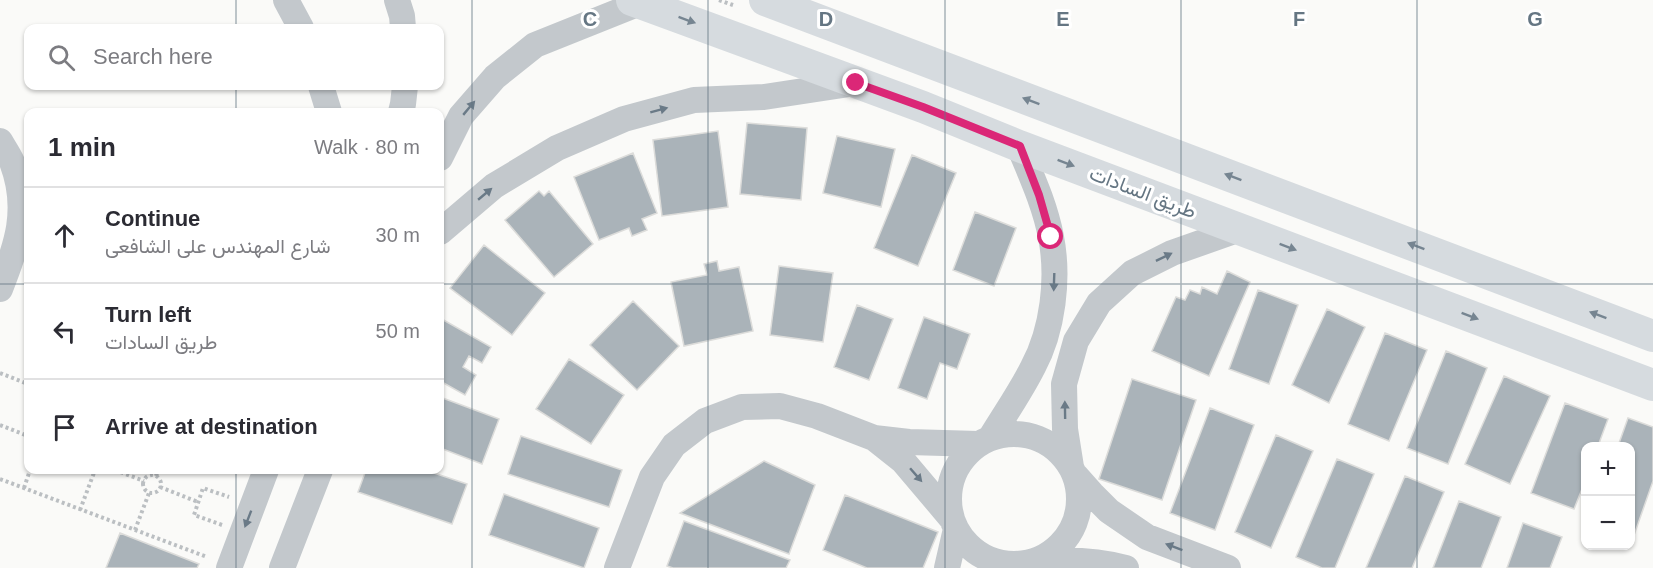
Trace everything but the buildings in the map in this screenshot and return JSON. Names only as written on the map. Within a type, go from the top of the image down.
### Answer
[{"type":"main road","points":[[765,0],[1653,336]]},
{"type":"main road","name":"طريق السادات","points":[[636,1],[923,107],[1020,146],[1653,386]]},
{"type":"main road","points":[[856,83],[873,41]]},
{"type":"street","points":[[286,0],[299,24]]},
{"type":"street","points":[[397,0],[403,24]]},
{"type":"street","points":[[444,150],[461,117],[495,77],[536,45],[636,1]]},
{"type":"street","points":[[444,229],[494,186],[557,148],[624,119],[694,100],[764,97],[856,83]]},
{"type":"street","points":[[322,90],[327,108]]},
{"type":"street","points":[[402,108],[405,90]]},
{"type":"street","points":[[0,141],[12,161],[20,192],[21,225],[13,256],[0,290]]},
{"type":"street","points":[[984,441],[1034,365],[1049,324],[1055,281],[1051,237],[1039,195],[1020,146]]},
{"type":"street","points":[[1023,565],[1053,551],[1067,536],[1076,518],[1079,497],[1065,429],[1064,384],[1076,341],[1099,303],[1132,273],[1172,253],[1240,229]]},
{"type":"street","points":[[617,568],[652,477],[674,445],[705,421],[742,408],[780,406],[818,416],[874,438],[909,442],[984,441]]},
{"type":"street","points":[[1126,568],[1086,561],[1060,560],[1023,565],[1003,564],[987,559],[972,550],[961,538],[949,509],[950,487],[957,465],[972,448],[1001,434],[1022,434],[1042,440],[1059,451],[1092,494],[1109,511],[1147,537],[1228,568]]},
{"type":"street","points":[[874,438],[903,461],[954,524],[947,568]]},
{"type":"street","points":[[229,567],[265,474]]},
{"type":"street","points":[[282,568],[318,474]]},
{"type":"street","points":[[1135,568],[1134,558],[1139,546],[1147,537]]},
{"type":"path","points":[[0,373],[24,382]]},
{"type":"path","points":[[0,425],[24,434]]},
{"type":"path","points":[[24,488],[29,474]]},
{"type":"path","points":[[80,510],[94,474]]},
{"type":"path","points":[[126,474],[144,481]]},
{"type":"path","points":[[149,493],[143,486],[147,477],[156,476],[160,487]]},
{"type":"path","points":[[0,479],[229,567]]},
{"type":"path","points":[[149,493],[153,493],[160,487]]},
{"type":"path","points":[[160,487],[198,502]]},
{"type":"path","points":[[243,532],[194,515],[203,488],[253,506]]},
{"type":"path","points":[[135,530],[149,493]]},
{"type":"route","points":[[856,83],[1020,146],[1039,195],[1051,237]]}]
